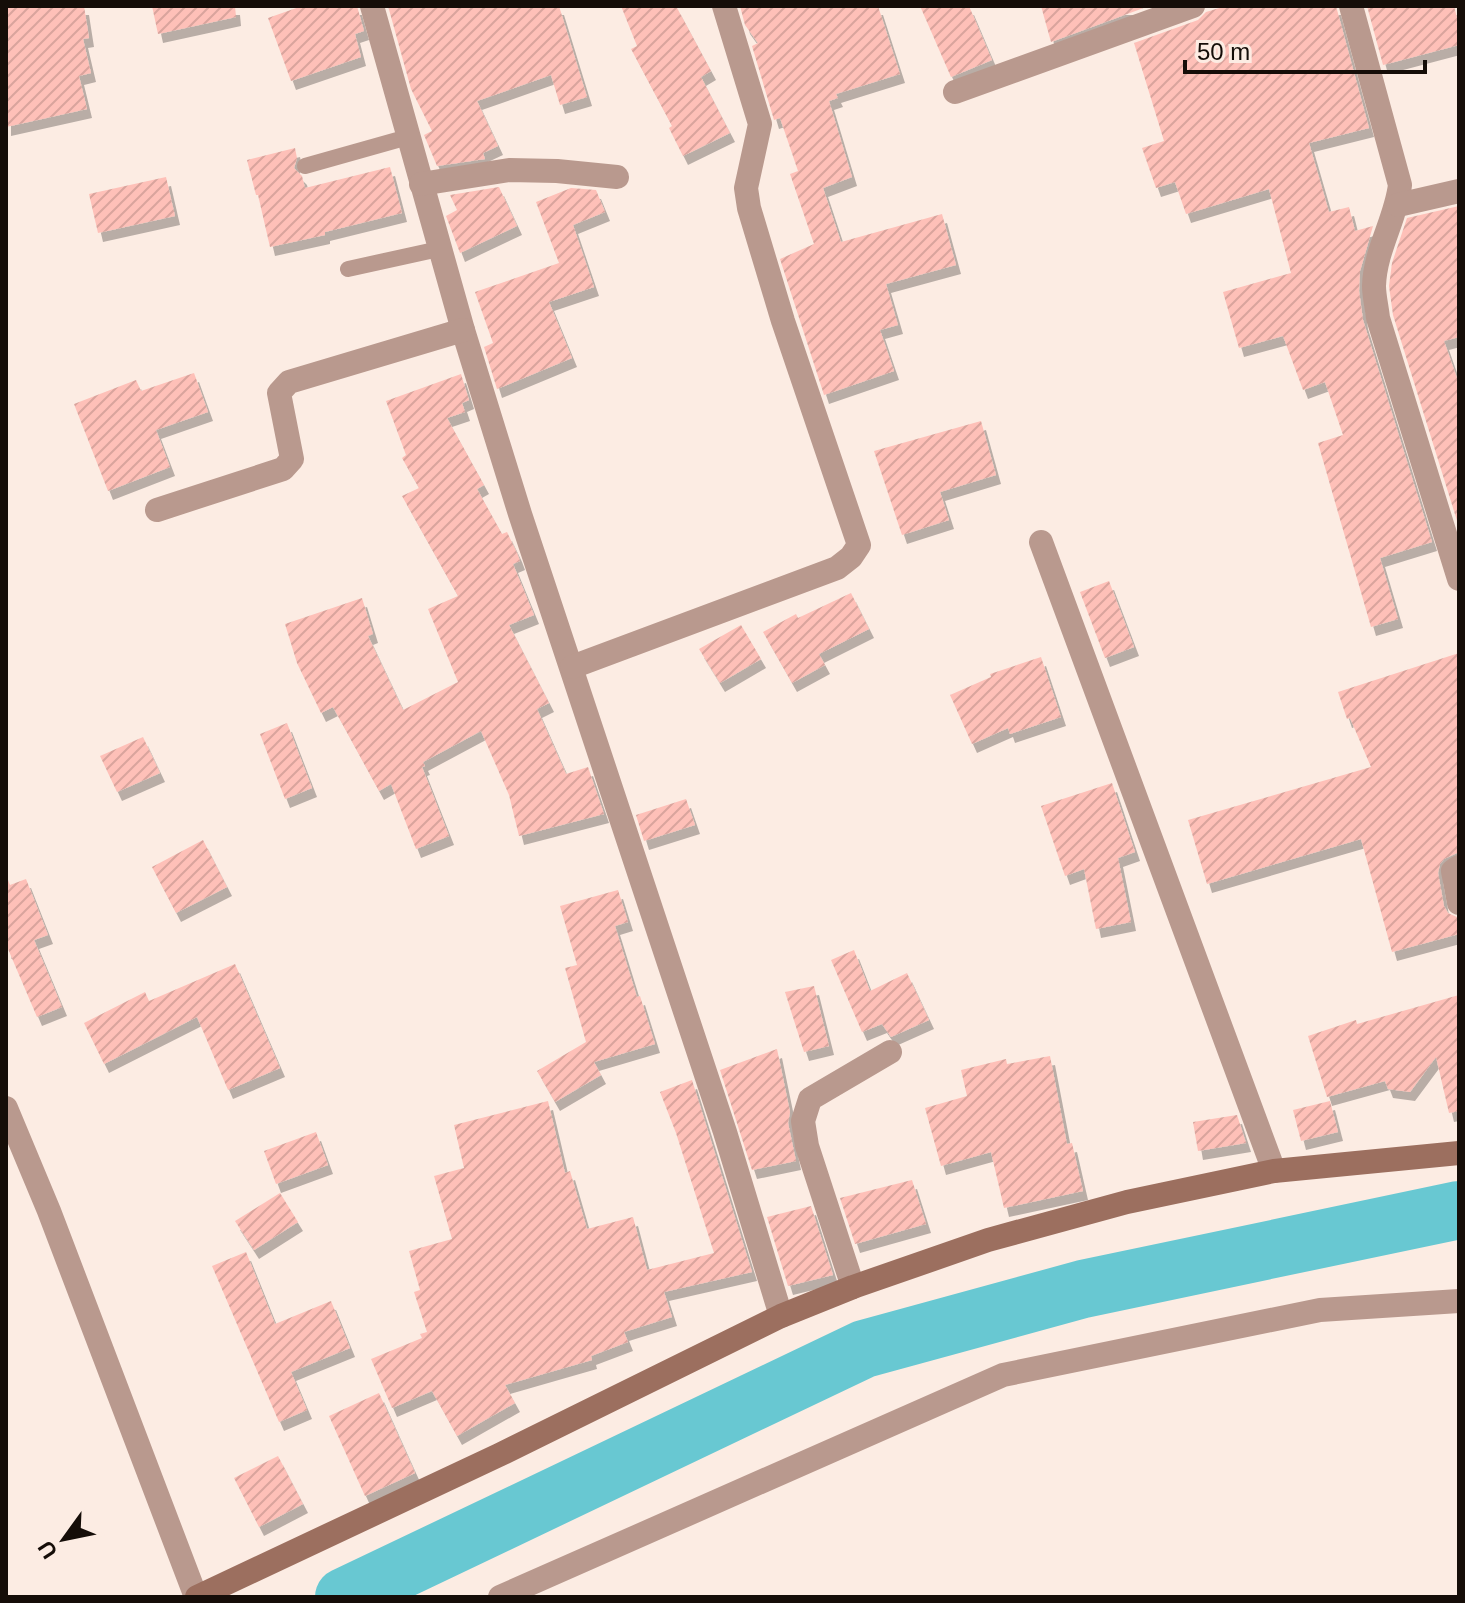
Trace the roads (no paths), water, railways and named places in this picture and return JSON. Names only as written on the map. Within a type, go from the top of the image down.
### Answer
[{"type":"street","points":[[372,6],[439,249],[520,514],[725,1132],[781,1316]]},
{"type":"street","points":[[572,667],[837,568],[851,557],[859,545],[783,321],[749,208],[746,188],[760,124],[724,6]]},
{"type":"street","points":[[955,92],[1142,15],[1193,6]]},
{"type":"street","points":[[1351,6],[1400,185],[1398,205],[1378,257],[1374,286],[1378,318],[1459,579]]},
{"type":"street","points":[[421,184],[509,170],[617,177]]},
{"type":"street","points":[[1398,205],[1459,191]]},
{"type":"street","points":[[157,510],[283,469],[292,459],[279,393],[289,382],[463,330]]},
{"type":"street","points":[[1041,542],[1274,1171]]},
{"type":"street","points":[[1459,867],[1453,871],[1452,877],[1459,903]]},
{"type":"street","points":[[853,1287],[807,1146],[803,1121],[810,1099],[890,1052]]},
{"type":"street","points":[[6,1108],[49,1211],[196,1597],[499,1455],[781,1316],[853,1287],[988,1240],[1057,1220],[1274,1171],[1459,1153]]},
{"type":"street","points":[[500,1597],[1003,1375],[1320,1310],[1459,1301]]},
{"type":"lane","points":[[305,166],[408,137]]},
{"type":"lane","points":[[348,269],[439,249]]},
{"type":"waterway","points":[[344,1597],[864,1349],[1083,1289],[1459,1210]]}]
